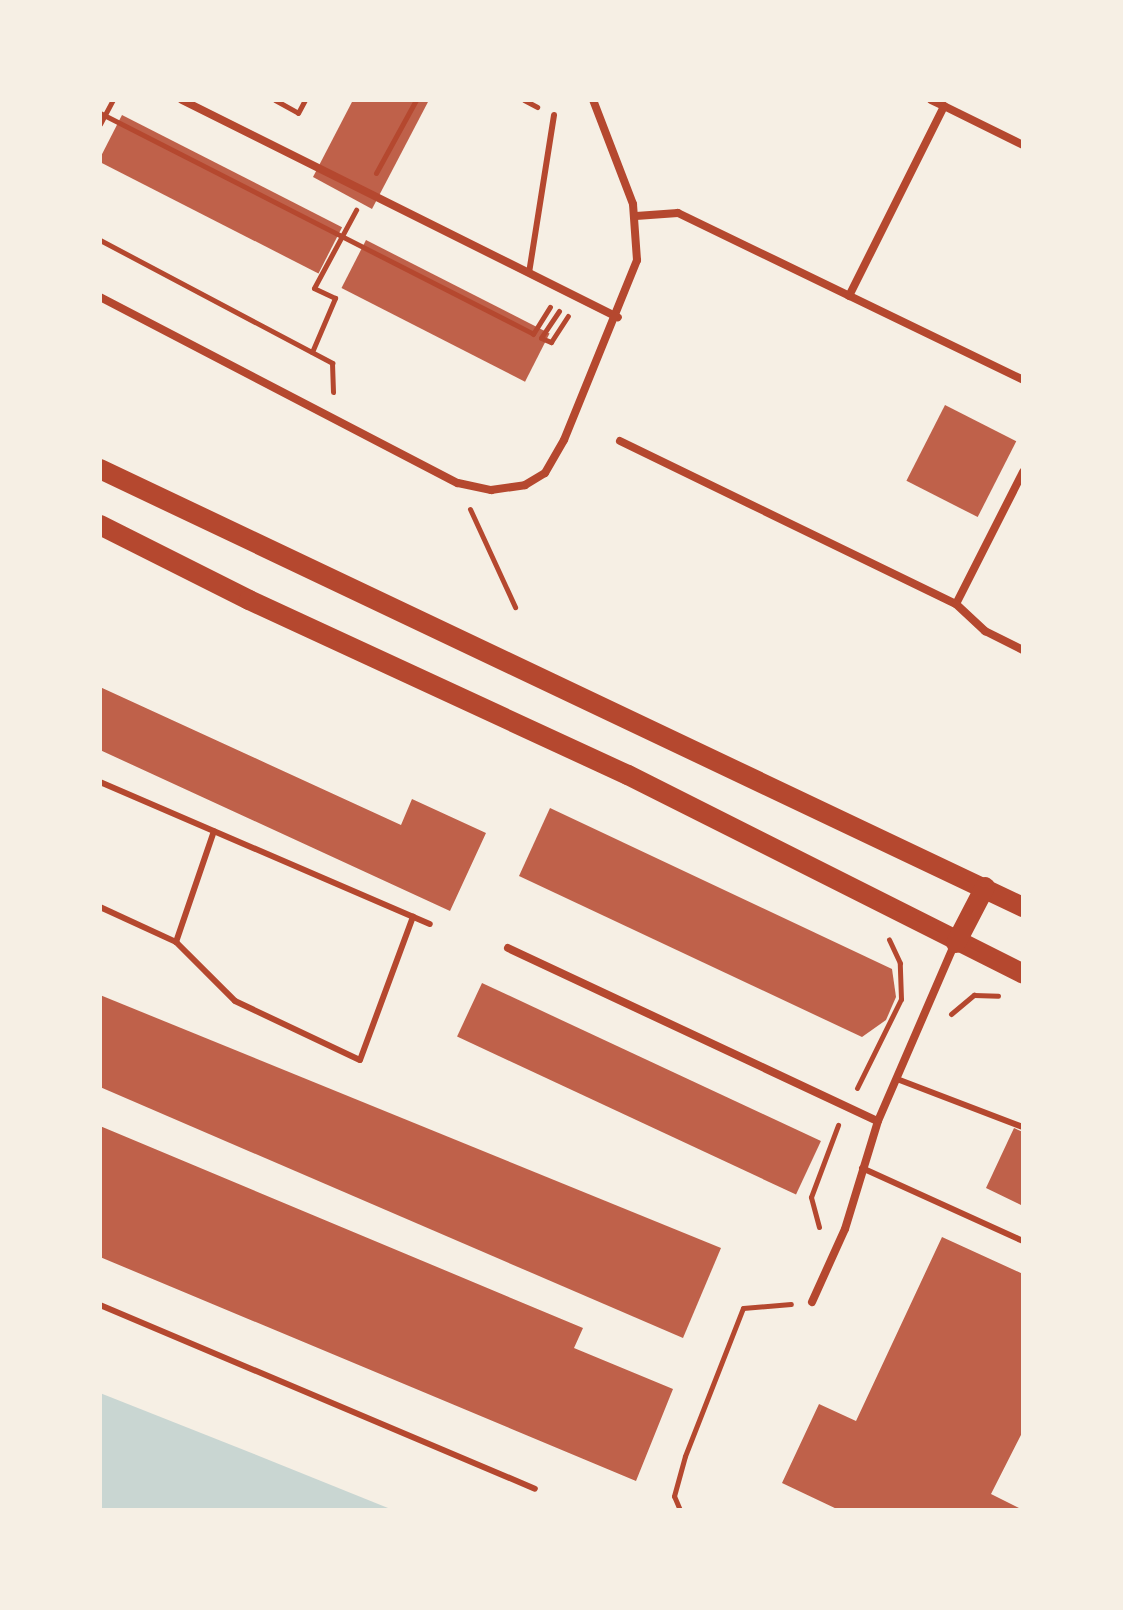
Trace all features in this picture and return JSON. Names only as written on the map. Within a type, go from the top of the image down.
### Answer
[{"type":"main road","points":[[100,469],[1023,907]]},
{"type":"main road","points":[[100,525],[249,600],[628,775],[956,943],[1023,974]]},
{"type":"main road","points":[[956,943],[985,887]]},
{"type":"street","points":[[182,100],[529,276],[618,317]]},
{"type":"street","points":[[100,297],[458,483],[491,490],[525,485],[545,473],[618,317],[637,260],[636,216],[593,100]]},
{"type":"street","points":[[931,100],[1023,145]]},
{"type":"street","points":[[849,296],[944,106]]},
{"type":"street","points":[[636,216],[673,211],[1023,380]]},
{"type":"street","points":[[620,441],[956,604],[985,631],[1023,650]]},
{"type":"street","points":[[956,604],[1023,472]]},
{"type":"street","points":[[812,1302],[845,1229],[878,1121],[956,943]]},
{"type":"street","points":[[508,948],[878,1121]]},
{"type":"lane","points":[[529,276],[554,115]]},
{"type":"lane","points":[[100,782],[430,924]]},
{"type":"lane","points":[[176,942],[214,831]]},
{"type":"lane","points":[[100,907],[176,942],[235,1001],[360,1060],[413,917]]},
{"type":"lane","points":[[897,1079],[1023,1127]]},
{"type":"lane","points":[[862,1168],[1023,1241]]},
{"type":"lane","points":[[100,1305],[535,1489]]},
{"type":"path","points":[[100,124],[102,114],[113,100]]},
{"type":"path","points":[[275,100],[298,113],[305,100]]},
{"type":"path","points":[[372,181],[416,100]]},
{"type":"path","points":[[102,114],[533,334],[547,306],[559,310],[541,338],[551,342],[555,334]]},
{"type":"path","points":[[312,352],[335,298],[314,288],[357,208]]},
{"type":"path","points":[[100,240],[332,363],[334,417]]},
{"type":"path","points":[[458,483],[515,607]]},
{"type":"path","points":[[814,1238],[821,1222],[811,1197],[846,1107],[902,989],[895,950]]},
{"type":"path","points":[[949,1016],[974,995],[1009,1001]]},
{"type":"path","points":[[785,1304],[791,1291]]},
{"type":"path","points":[[680,1510],[674,1496],[685,1456],[743,1308],[812,1302]]},
{"type":"shaded area","points":[[100,1393],[244,1450],[393,1510],[100,1510]]},
{"type":"building","points":[[353,100],[429,100],[372,209],[313,177]]},
{"type":"building","points":[[122,115],[342,227],[318,273],[100,162]]},
{"type":"building","points":[[366,240],[550,334],[525,382],[341,288]]},
{"type":"building","points":[[945,405],[1016,441],[978,517],[906,481]]},
{"type":"building","points":[[100,687],[401,825],[412,799],[486,833],[450,911],[100,750]]},
{"type":"building","points":[[550,808],[892,969],[896,997],[886,1020],[862,1037],[519,876]]},
{"type":"building","points":[[482,983],[821,1141],[796,1195],[457,1036]]},
{"type":"building","points":[[100,995],[721,1248],[683,1338],[100,1087]]},
{"type":"building","points":[[100,1126],[583,1328],[574,1348],[673,1389],[636,1481],[100,1257]]},
{"type":"building","points":[[1014,1128],[1023,1132],[1023,1206],[986,1188]]},
{"type":"building","points":[[942,1237],[1023,1274],[1023,1431],[991,1494],[1023,1510],[839,1510],[782,1483],[819,1404],[856,1421]]}]
